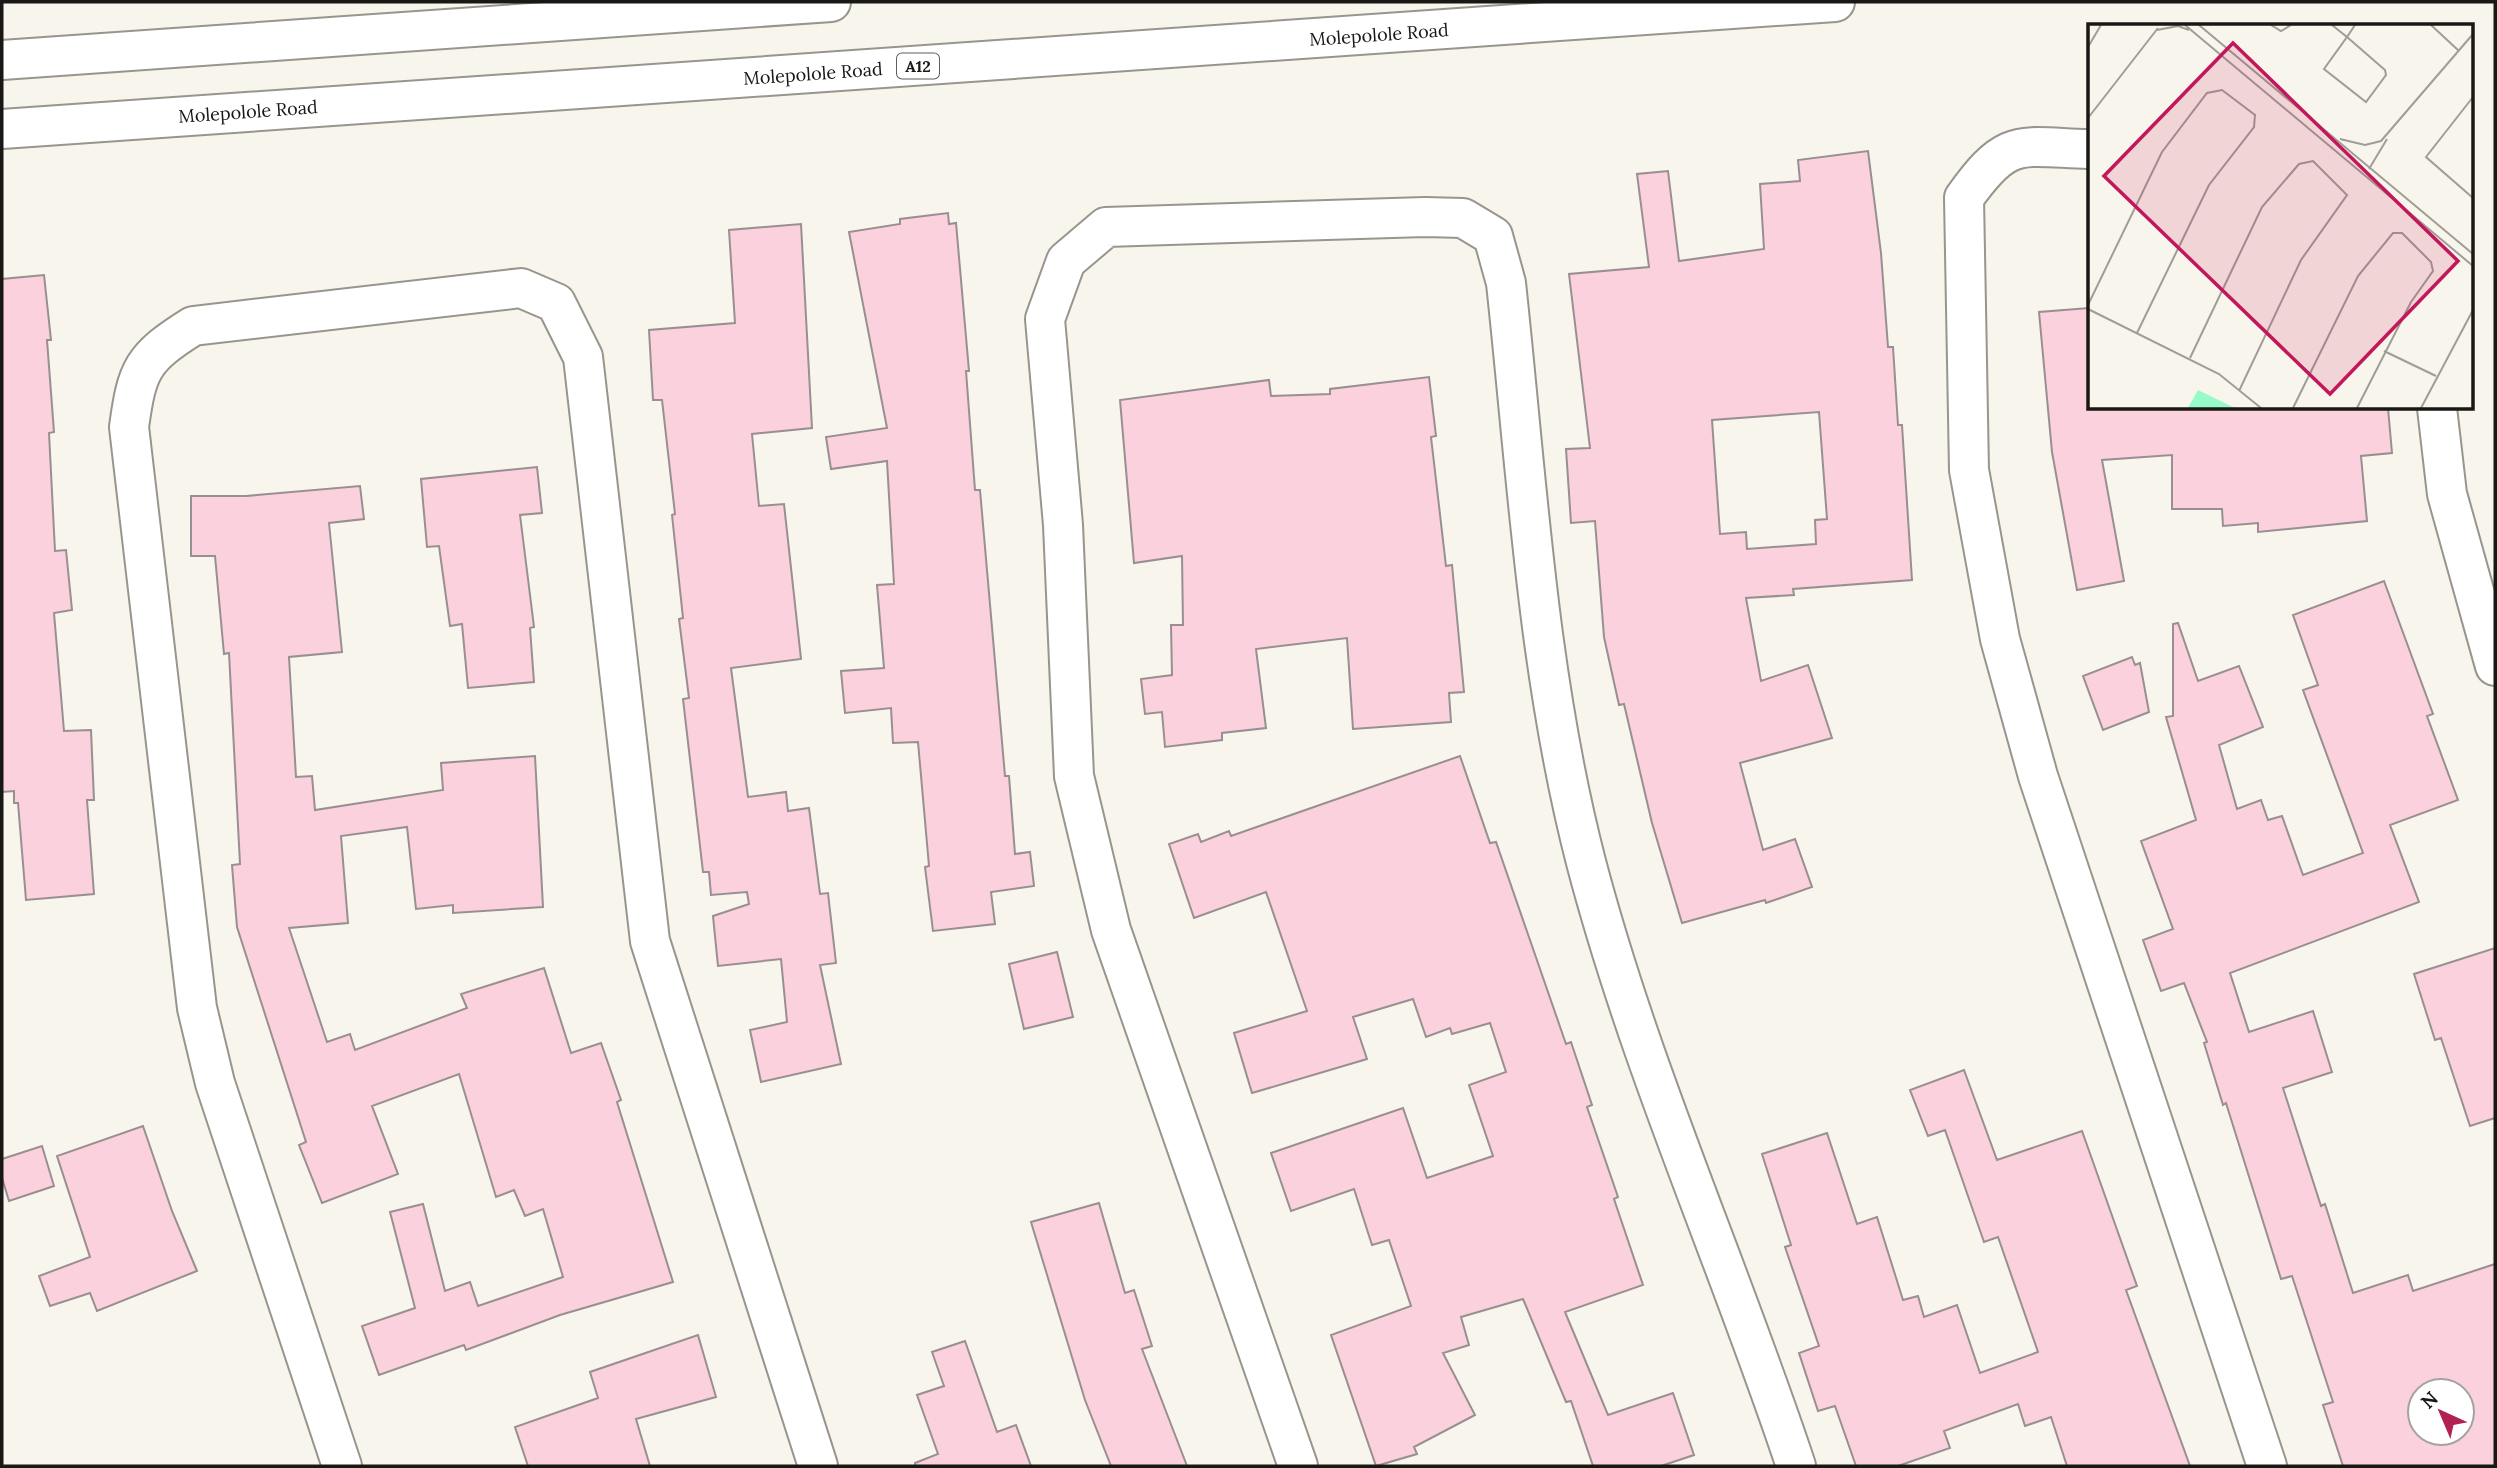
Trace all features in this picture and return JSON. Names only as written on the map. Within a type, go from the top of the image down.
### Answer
[{"type":"street","points":[[2,60],[831,2]]},
{"type":"street","name":"Molepolole Road","points":[[2,129],[1835,2]]},
{"type":"street","points":[[2088,149],[2015,146],[1986,166],[1964,198],[1969,470],[2000,639],[2038,776],[2267,1466]]},
{"type":"street","points":[[1298,1466],[1111,929],[1074,776],[1063,525],[1045,319],[1066,261],[1106,227],[1437,217],[1463,218],[1493,236],[1506,283],[1549,678],[1586,861],[1638,1030],[1757,1348],[1796,1466]]},
{"type":"street","points":[[342,1466],[215,1083],[197,1008],[129,427],[136,381],[159,348],[193,326],[521,288],[556,303],[583,357],[650,941],[818,1466]]},
{"type":"street","points":[[2437,410],[2447,494],[2495,666]]},
{"type":"building","points":[[1868,151],[1881,253],[1888,347],[1893,347],[1898,425],[1902,425],[1912,580],[1793,589],[1794,595],[1746,598],[1761,681],[1808,665],[1832,738],[1740,763],[1763,850],[1795,839],[1812,887],[1766,903],[1765,900],[1682,923],[1652,823],[1624,704],[1619,705],[1604,637],[1595,521],[1571,523],[1566,449],[1590,448],[1569,274],[1649,267],[1637,174],[1668,171],[1679,261],[1764,249],[1760,184],[1800,181],[1798,160]],"holes":[[[1819,412],[1827,519],[1815,520],[1816,544],[1747,549],[1746,532],[1720,534],[1712,420]]]},
{"type":"building","points":[[948,213],[949,224],[956,223],[969,371],[966,371],[975,490],[980,490],[1005,776],[1009,776],[1015,854],[1030,852],[1034,886],[991,892],[995,924],[933,931],[925,867],[929,866],[918,742],[893,743],[891,708],[845,713],[841,671],[884,668],[877,585],[894,584],[887,461],[831,469],[826,437],[887,428],[849,232],[900,224],[900,219]]},
{"type":"building","points":[[801,224],[812,428],[752,434],[759,506],[784,504],[801,659],[731,668],[748,797],[786,792],[788,811],[809,808],[820,894],[828,893],[836,963],[820,965],[841,1064],[761,1082],[750,1030],[787,1022],[781,959],[718,966],[713,916],[749,904],[747,892],[711,895],[709,872],[703,872],[683,699],[689,698],[679,619],[683,618],[672,515],[675,514],[662,400],[653,400],[649,330],[735,323],[729,230]]},
{"type":"building","points":[[44,275],[51,340],[47,340],[54,432],[49,433],[55,551],[66,550],[72,610],[54,613],[64,731],[91,730],[94,800],[87,800],[94,894],[26,900],[18,803],[14,803],[14,791],[2,792],[2,279]]},
{"type":"building","points":[[2088,308],[2088,410],[2388,410],[2392,453],[2361,456],[2367,521],[2258,532],[2258,523],[2223,526],[2222,509],[2172,509],[2172,455],[2102,460],[2124,581],[2077,590],[2052,452],[2039,312]]},
{"type":"building","points":[[1429,377],[1436,436],[1431,437],[1446,566],[1452,565],[1464,692],[1449,693],[1451,722],[1353,729],[1347,638],[1256,649],[1266,728],[1222,733],[1222,740],[1165,747],[1162,712],[1145,714],[1141,679],[1172,675],[1171,625],[1183,625],[1182,556],[1134,563],[1120,400],[1269,380],[1271,396],[1330,394],[1330,389]]},
{"type":"building","points":[[537,467],[542,513],[520,515],[534,627],[530,628],[534,682],[468,688],[462,624],[450,626],[439,546],[427,547],[421,479]]},
{"type":"building","points":[[360,486],[364,519],[329,523],[342,652],[289,657],[296,777],[312,776],[315,810],[443,790],[441,763],[535,756],[543,907],[453,913],[453,905],[416,909],[407,827],[341,836],[348,923],[289,928],[327,1042],[350,1034],[355,1050],[467,1008],[461,994],[544,968],[571,1053],[601,1043],[621,1100],[617,1102],[673,1282],[560,1315],[466,1350],[464,1345],[379,1375],[362,1326],[415,1308],[390,1212],[423,1204],[445,1291],[470,1282],[478,1306],[563,1277],[543,1209],[525,1216],[514,1190],[496,1197],[459,1074],[372,1106],[398,1174],[322,1203],[299,1145],[306,1142],[237,927],[232,865],[240,864],[229,653],[224,654],[215,556],[191,556],[191,496],[246,496]]},
{"type":"building","points":[[2384,581],[2433,714],[2427,716],[2458,800],[2390,825],[2419,902],[2230,973],[2249,1032],[2313,1011],[2332,1072],[2283,1088],[2321,1206],[2325,1204],[2353,1293],[2408,1275],[2413,1291],[2495,1264],[2495,1466],[2343,1466],[2323,1405],[2333,1402],[2292,1276],[2281,1279],[2226,1103],[2223,1105],[2204,1043],[2207,1042],[2184,983],[2161,991],[2143,940],[2173,929],[2141,841],[2196,820],[2166,717],[2173,716],[2173,624],[2178,623],[2198,681],[2239,666],[2263,727],[2219,745],[2237,809],[2261,800],[2268,820],[2282,816],[2303,875],[2363,853],[2303,690],[2318,685],[2293,615]]},
{"type":"building","points":[[2132,657],[2135,665],[2140,663],[2149,712],[2103,730],[2083,676]]},
{"type":"building","points":[[1460,756],[1490,843],[1496,842],[1566,1044],[1571,1042],[1592,1105],[1587,1107],[1618,1197],[1614,1199],[1643,1285],[1565,1312],[1608,1415],[1673,1393],[1694,1455],[1661,1466],[1593,1466],[1571,1401],[1566,1402],[1523,1299],[1461,1317],[1469,1345],[1443,1353],[1475,1415],[1414,1447],[1417,1454],[1376,1466],[1331,1335],[1411,1306],[1389,1240],[1372,1245],[1354,1189],[1291,1211],[1271,1153],[1403,1108],[1427,1178],[1493,1156],[1469,1085],[1506,1072],[1490,1023],[1452,1034],[1450,1028],[1426,1037],[1413,999],[1353,1017],[1367,1059],[1252,1093],[1234,1033],[1307,1011],[1266,892],[1194,918],[1169,844],[1198,834],[1201,842],[1229,831],[1231,836]]},
{"type":"building","points":[[2495,948],[2495,1118],[2470,1126],[2441,1038],[2435,1040],[2414,974]]},
{"type":"building","points":[[1057,952],[1073,1017],[1024,1029],[1009,964]]},
{"type":"building","points":[[1964,1070],[1997,1160],[2082,1131],[2137,1286],[2126,1290],[2190,1466],[2067,1466],[2051,1417],[2025,1426],[2018,1404],[1944,1431],[1950,1448],[1898,1466],[1856,1466],[1835,1406],[1818,1411],[1799,1353],[1819,1346],[1785,1247],[1791,1245],[1762,1154],[1827,1133],[1857,1224],[1877,1217],[1903,1300],[1918,1296],[1924,1317],[1957,1305],[1980,1373],[2038,1352],[1998,1237],[1984,1242],[1945,1130],[1928,1136],[1910,1090]]},
{"type":"building","points":[[143,1126],[172,1211],[197,1271],[97,1311],[90,1293],[50,1306],[39,1276],[90,1257],[57,1156]]},
{"type":"building","points":[[42,1146],[54,1186],[9,1201],[2,1178],[2,1159]]},
{"type":"building","points":[[1099,1203],[1125,1293],[1134,1290],[1152,1346],[1142,1349],[1187,1466],[1111,1466],[1085,1400],[1031,1222]]},
{"type":"building","points":[[698,1335],[716,1397],[636,1419],[650,1466],[528,1466],[515,1427],[598,1398],[590,1372]]},
{"type":"building","points":[[965,1341],[997,1432],[1016,1425],[1031,1466],[915,1466],[915,1463],[938,1454],[917,1395],[944,1386],[932,1352]]}]
